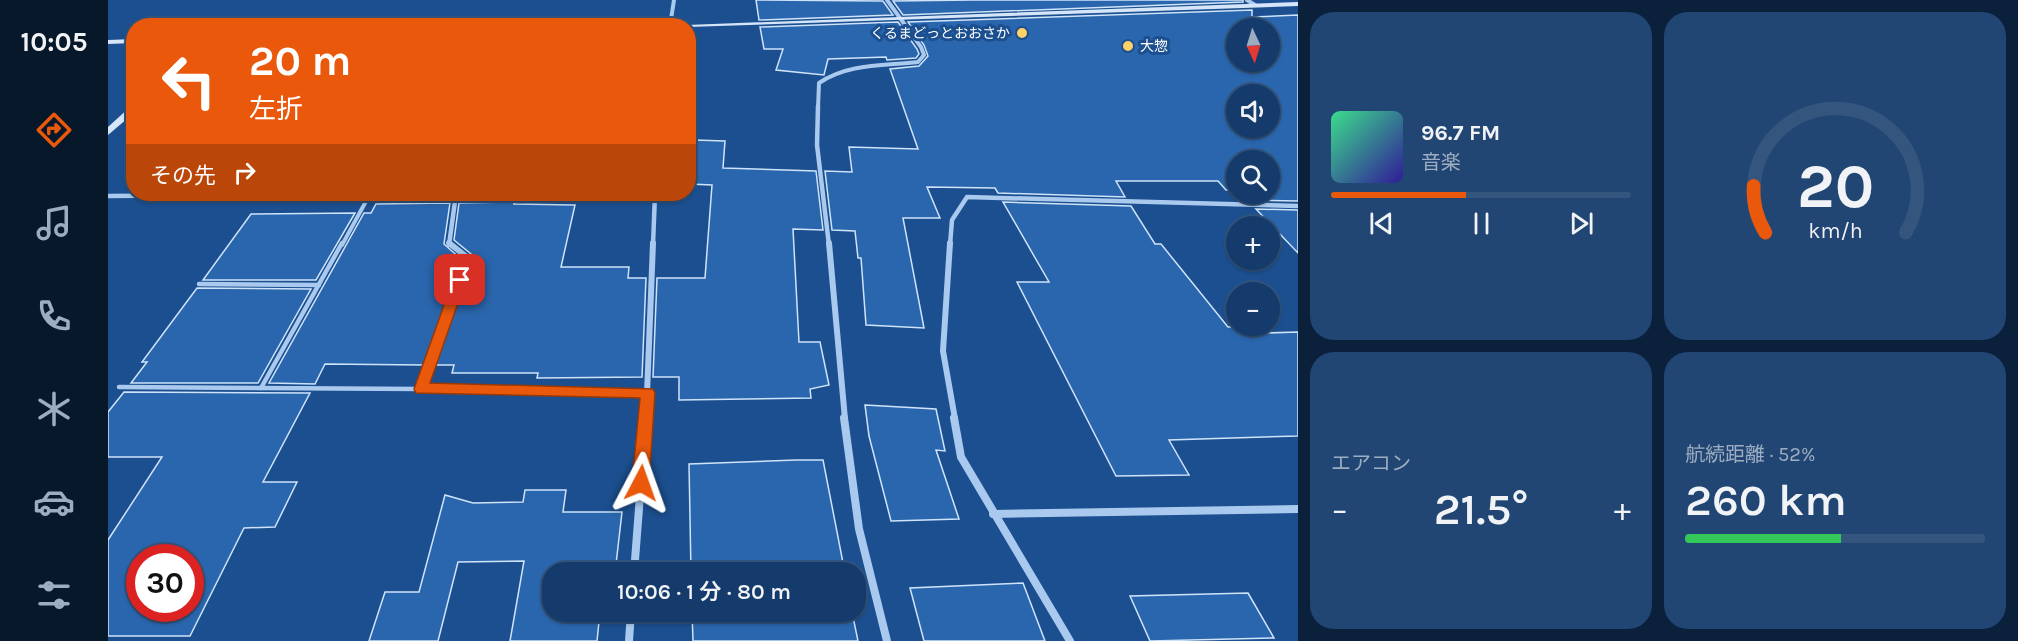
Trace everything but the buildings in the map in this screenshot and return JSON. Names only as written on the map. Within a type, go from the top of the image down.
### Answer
[{"type":"street","points":[[671,18],[674,0]]},
{"type":"street","points":[[887,0],[900,16],[924,55],[918,62],[844,70],[823,79],[819,83],[817,145],[833,275],[841,393],[859,529],[887,641]]},
{"type":"street","points":[[1247,0],[1255,5]]},
{"type":"street","points":[[696,24],[1298,4]]},
{"type":"street","points":[[108,42],[126,41]]},
{"type":"street","points":[[108,132],[126,115]]},
{"type":"street","points":[[108,196],[126,196]]},
{"type":"street","points":[[1070,641],[961,457],[944,351],[952,220],[967,197],[1298,206]]},
{"type":"street","points":[[455,201],[449,245],[468,258],[421,389],[648,393]]},
{"type":"street","points":[[635,562],[648,393],[655,201]]},
{"type":"street","points":[[993,514],[1298,509]]},
{"type":"street","points":[[629,641],[630,622]]},
{"type":"lane","points":[[261,388],[366,201]]},
{"type":"lane","points":[[199,284],[319,285]]},
{"type":"lane","points":[[119,387],[421,389]]},
{"type":"place","name":"くるまどっとおおさか","points":[[1022,33]]},
{"type":"place","name":"大惣","points":[[1128,46]]},
{"type":"route","points":[[460,280],[421,389],[648,393],[641,483]]}]
